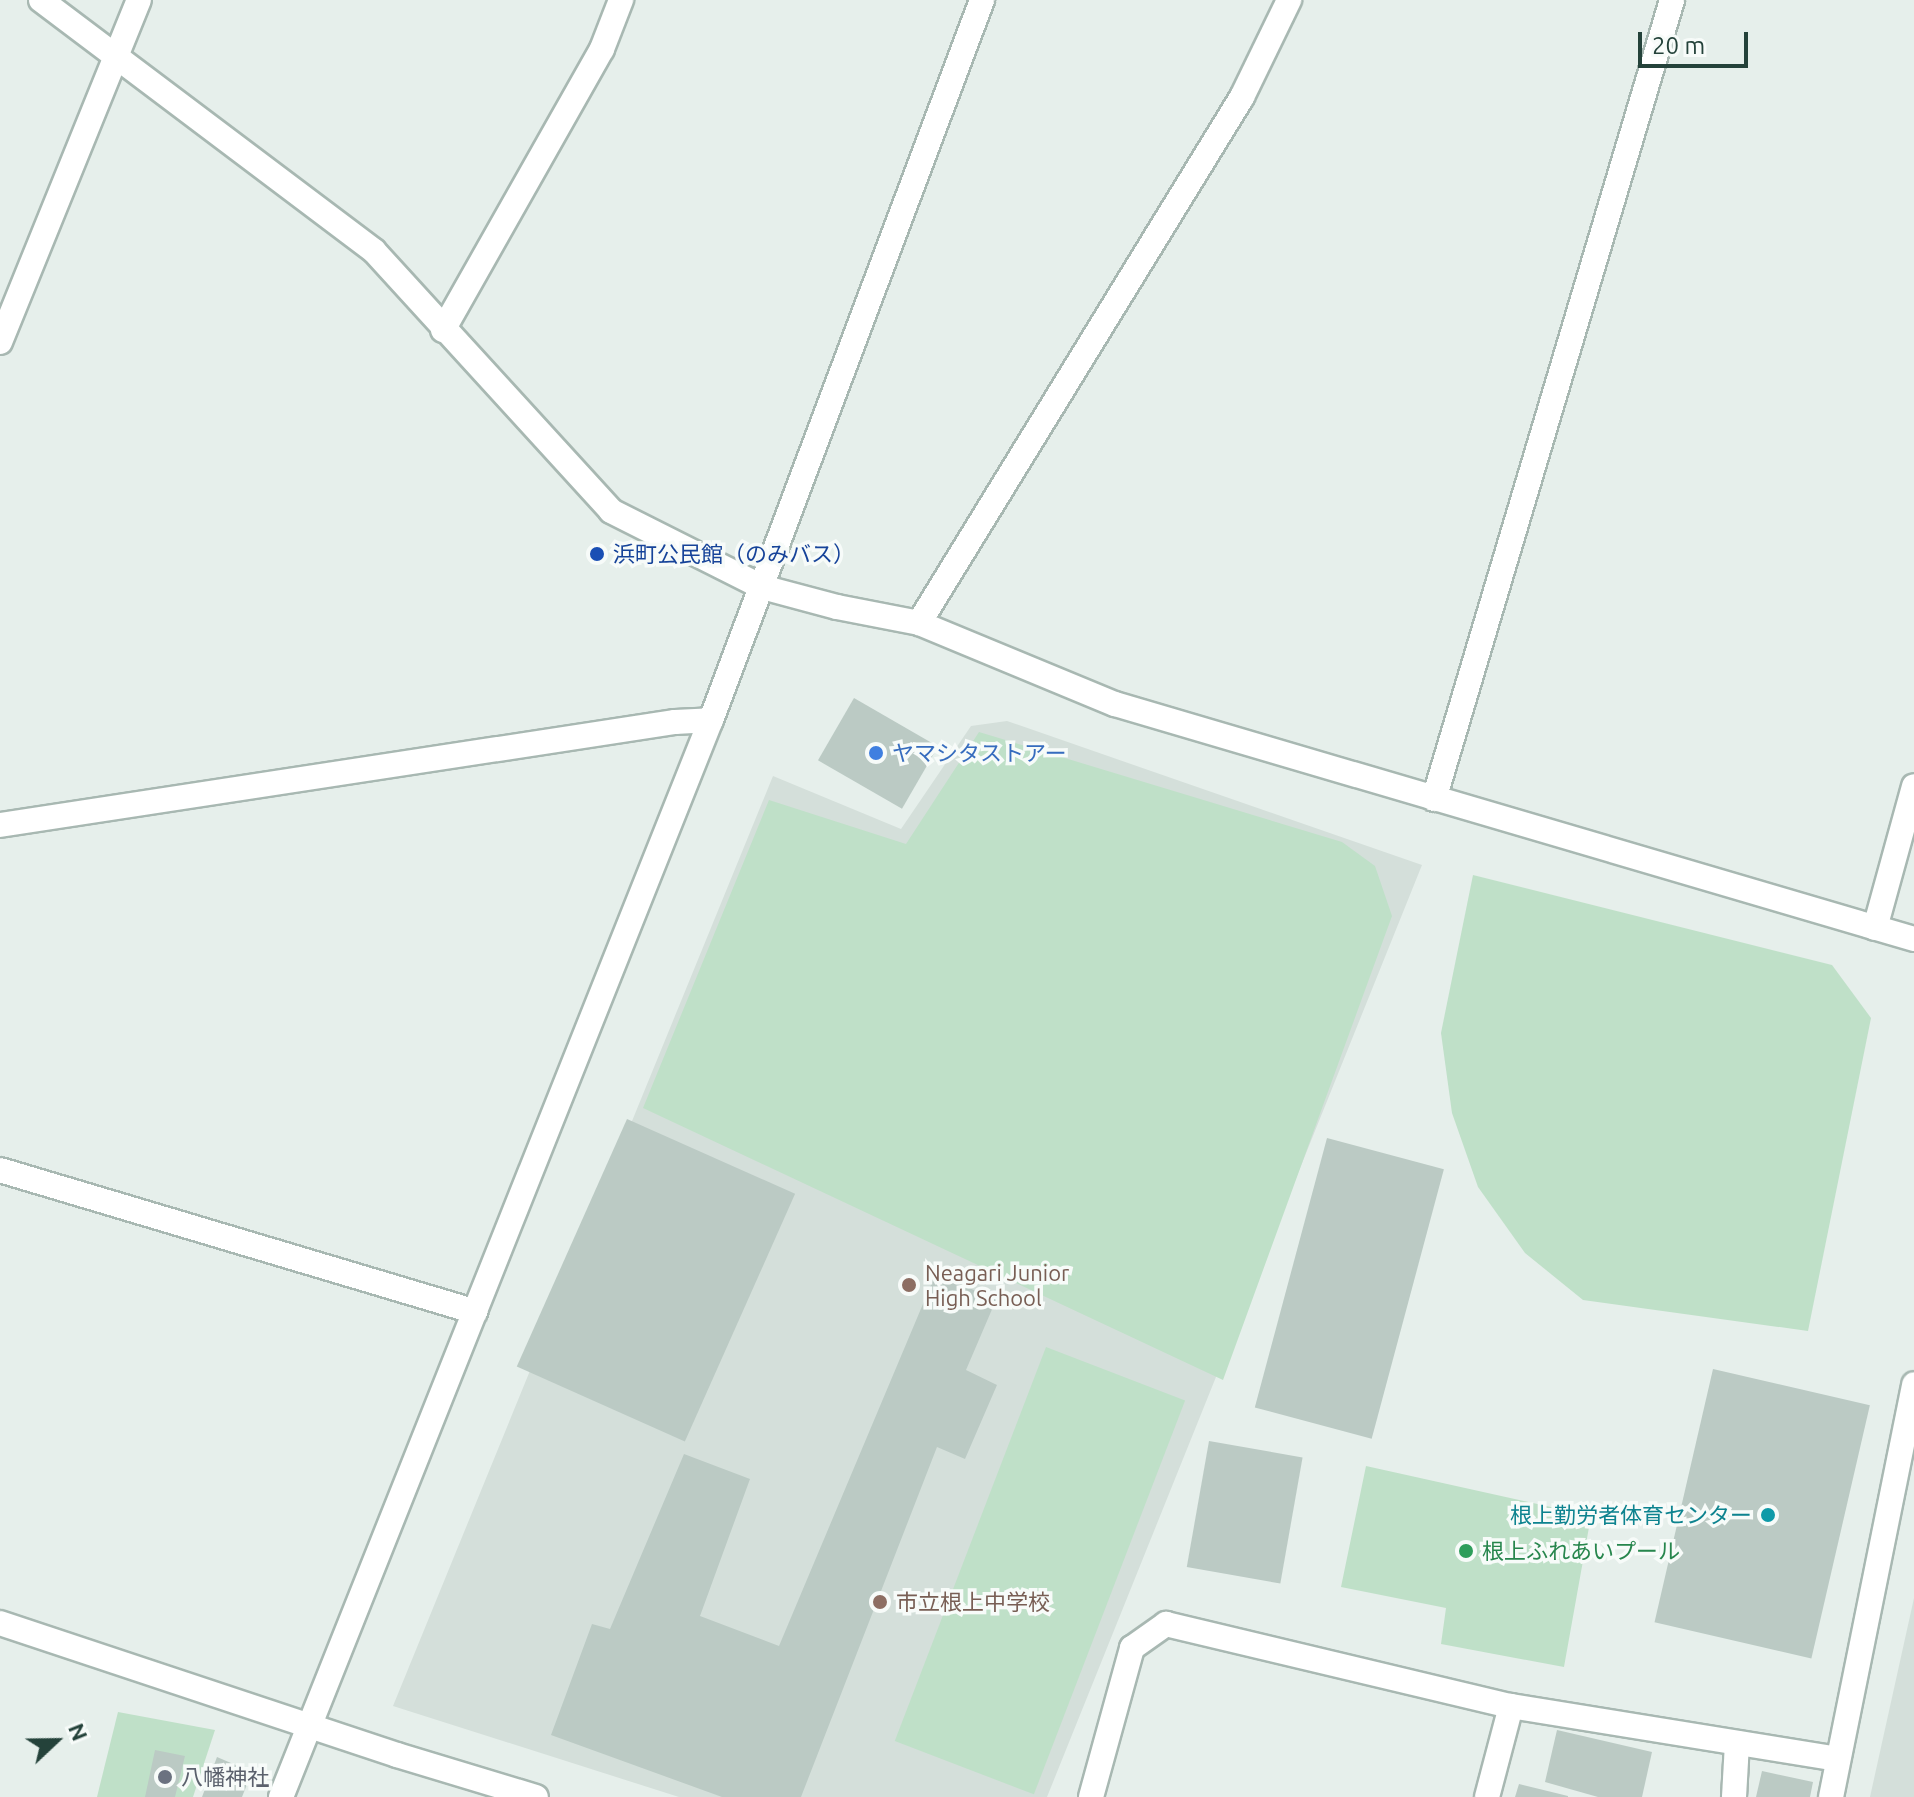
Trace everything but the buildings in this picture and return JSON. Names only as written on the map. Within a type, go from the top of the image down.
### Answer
[{"type":"street","points":[[41,0],[374,251],[611,511],[762,587],[837,607],[919,623],[1115,704],[1914,939]]},
{"type":"street","points":[[2,331],[139,0]]},
{"type":"street","points":[[443,330],[602,49],[621,0]]},
{"type":"street","points":[[281,1797],[312,1726],[711,720],[982,0]]},
{"type":"street","points":[[919,623],[1242,97],[1289,0]]},
{"type":"street","points":[[1434,799],[1672,0]]},
{"type":"street","points":[[0,825],[675,722],[711,720]]},
{"type":"street","points":[[1875,928],[1914,786]]},
{"type":"street","points":[[0,1170],[475,1312]]},
{"type":"street","points":[[1831,1797],[1914,1384]]},
{"type":"street","points":[[0,1623],[536,1797]]},
{"type":"street","points":[[1091,1797],[1132,1648],[1166,1624],[1511,1706],[1838,1759]]},
{"type":"street","points":[[1487,1797],[1511,1706]]},
{"type":"street","points":[[1734,1797],[1737,1743]]},
{"type":"shaded area","name":"Neagari Junior High School","points":[[1007,721],[1422,865],[1047,1797],[679,1797],[393,1706],[773,776],[901,829],[971,726]]},
{"type":"shaded area","points":[[1914,1598],[1914,1797],[1870,1797]]},
{"type":"green space","points":[[979,732],[1342,842],[1375,866],[1392,916],[1223,1380],[643,1108],[769,800],[906,844]]},
{"type":"green space","points":[[1473,875],[1832,965],[1871,1018],[1808,1331],[1583,1300],[1525,1253],[1478,1187],[1452,1113],[1441,1033]]},
{"type":"green space","points":[[1046,1347],[1185,1400],[1034,1794],[895,1741]]},
{"type":"green space","name":"根上ふれあいプール","points":[[1366,1466],[1591,1516],[1564,1667],[1441,1644],[1446,1608],[1341,1587]]},
{"type":"green space","points":[[118,1712],[215,1730],[193,1797],[97,1797]]},
{"type":"place","name":"浜町公民館（のみバス）","points":[[597,554]]},
{"type":"place","name":"ヤマシタストアー","points":[[876,753]]},
{"type":"place","name":"Neagari Junior High School","points":[[909,1285]]},
{"type":"place","name":"根上勤労者体育センター","points":[[1768,1515]]},
{"type":"place","name":"根上ふれあいプール","points":[[1466,1551]]},
{"type":"place","name":"市立根上中学校","points":[[880,1602]]},
{"type":"place","name":"八幡神社","points":[[165,1777]]}]
